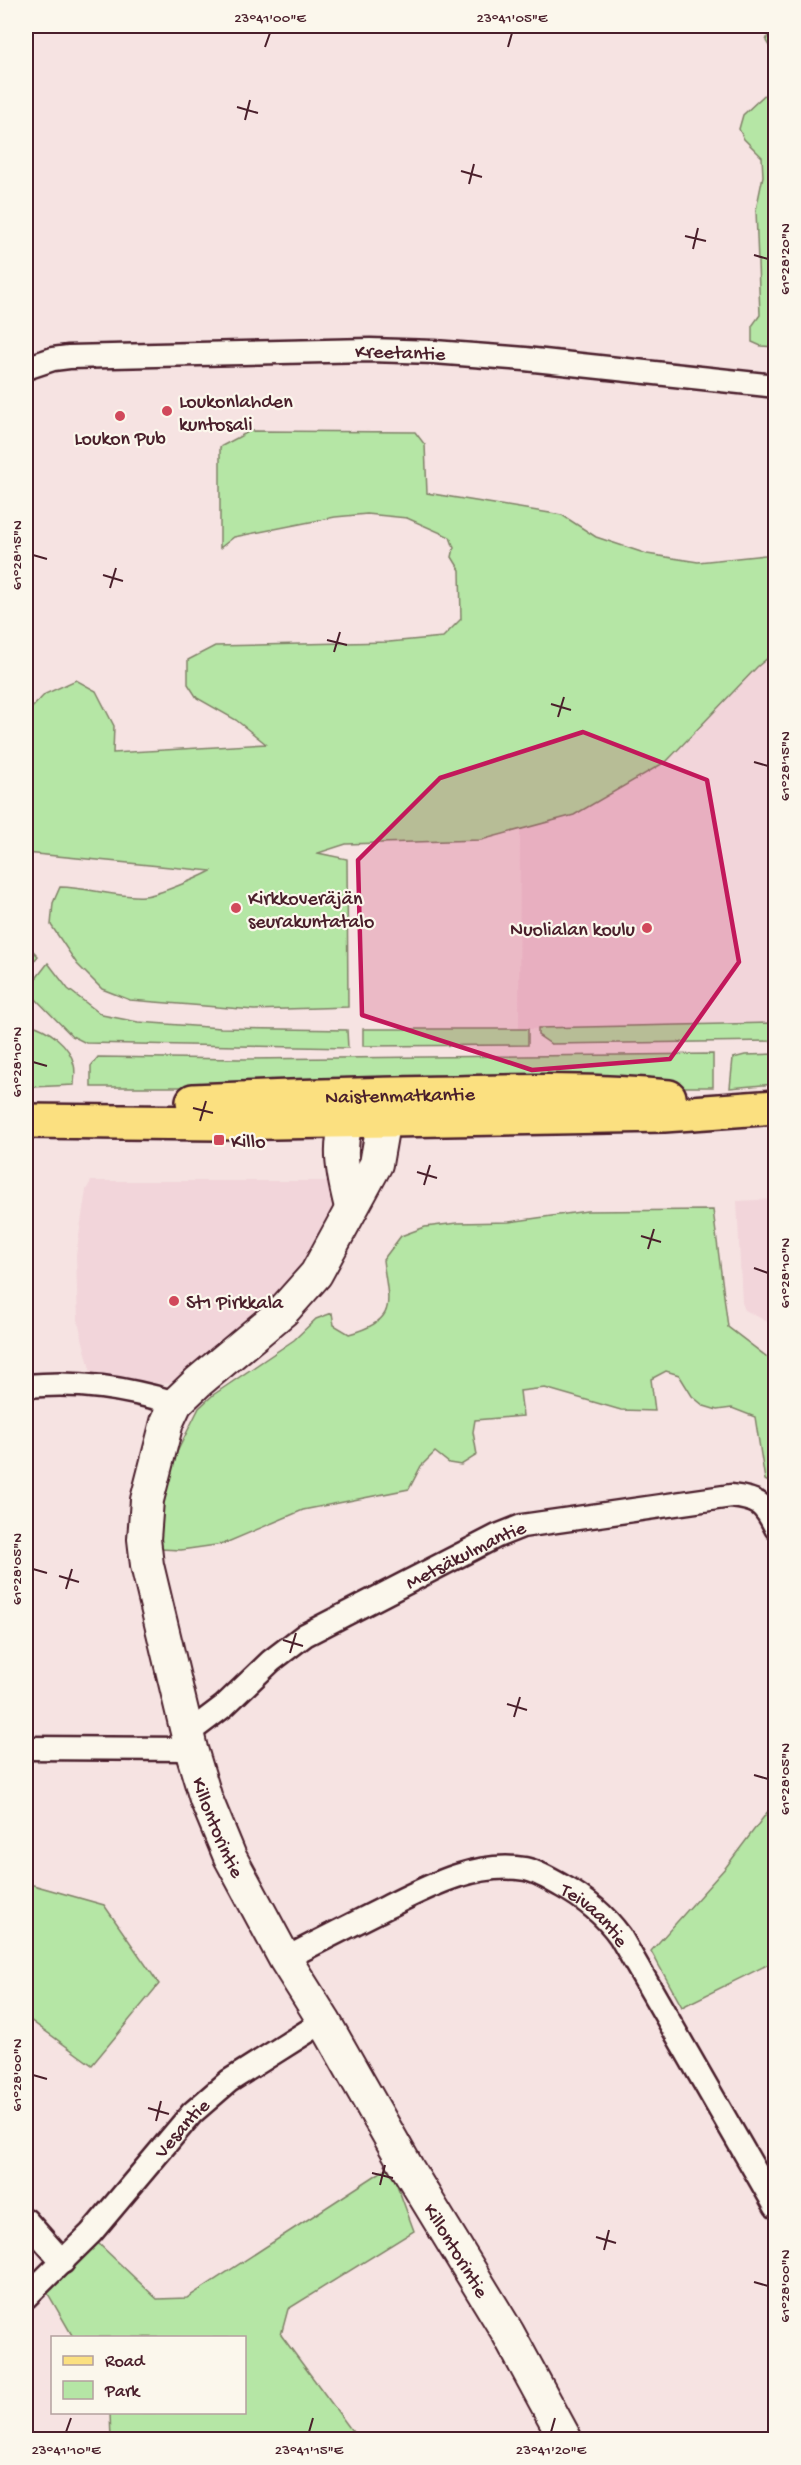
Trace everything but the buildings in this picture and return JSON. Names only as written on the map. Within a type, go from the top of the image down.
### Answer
[{"type":"main road","name":"Naistenmatkantie","points":[[26,1100],[365,1106],[664,1115],[774,1107]]},
{"type":"main road","name":"Naistenmatkantie","points":[[26,1121],[217,1123],[365,1106]]},
{"type":"street","name":"Kreetantie","points":[[26,368],[53,359],[69,357],[370,350],[525,359],[776,386]]},
{"type":"street","name":"Killontorintie","points":[[365,1106],[340,1164],[351,1207],[327,1257],[304,1289],[276,1317],[176,1403],[167,1422],[153,1472],[146,1509],[144,1539],[150,1576],[189,1742],[206,1798],[230,1857],[285,1959],[324,2021],[408,2169],[508,2333],[566,2439]]},
{"type":"street","points":[[26,1386],[82,1384],[130,1390],[176,1403]]},
{"type":"street","name":"Metsäkulmantie","points":[[189,1742],[271,1661],[307,1634],[497,1536],[522,1526],[731,1496],[752,1498],[767,1509],[776,1528]]},
{"type":"street","points":[[26,1748],[189,1742]]},
{"type":"street","name":"Teivaantie","points":[[285,1959],[426,1887],[473,1871],[502,1868],[526,1869],[553,1881],[579,1895],[607,1918],[620,1936],[776,2207]]},
{"type":"street","name":"Vesantie","points":[[26,2297],[90,2233],[198,2107],[229,2081],[324,2021]]},
{"type":"street","points":[[26,2220],[63,2262]]},
{"type":"highlighted area","points":[[583,732],[707,780],[739,962],[670,1059],[532,1070],[362,1015],[358,860],[440,778]]},
{"type":"shaded area","name":"Nuolialan koulu","points":[[775,652],[775,1027],[519,1029],[520,829],[574,815],[667,761],[757,667]]},
{"type":"shaded area","points":[[91,1181],[329,1181],[336,1191],[326,1232],[290,1285],[184,1381],[162,1384],[91,1373],[78,1322],[76,1255],[86,1190]]},
{"type":"shaded area","points":[[776,1199],[775,1326],[745,1310],[742,1303],[737,1201]]},
{"type":"green space","points":[[771,26],[775,26],[775,56],[766,41]]},
{"type":"green space","points":[[775,85],[775,347],[761,346],[752,342],[752,326],[760,315],[756,210],[763,176],[762,157],[744,139],[739,129],[743,115]]},
{"type":"green space","points":[[250,431],[415,432],[425,445],[427,493],[562,515],[596,537],[647,554],[698,562],[775,554],[775,652],[757,667],[667,761],[574,815],[481,840],[346,844],[318,853],[347,859],[348,1007],[254,1010],[130,1000],[102,989],[77,964],[51,925],[53,903],[60,887],[144,896],[188,882],[211,871],[26,853],[26,714],[45,694],[76,680],[96,691],[114,726],[113,753],[266,744],[236,720],[197,698],[188,684],[188,660],[215,646],[389,642],[443,637],[461,619],[460,570],[452,557],[454,548],[450,537],[407,518],[367,514],[335,517],[234,537],[220,548],[220,447]]},
{"type":"green space","points":[[26,949],[32,950],[38,956],[26,971]]},
{"type":"green space","points":[[48,963],[68,989],[102,1015],[138,1022],[221,1028],[347,1030],[348,1048],[86,1043],[72,1036],[27,990]]},
{"type":"green space","points":[[775,1023],[775,1041],[551,1044],[538,1035],[538,1028]]},
{"type":"green space","points":[[29,1024],[57,1038],[68,1050],[75,1067],[74,1085],[32,1087],[26,1083],[26,1027]]},
{"type":"green space","points":[[363,1029],[528,1029],[528,1045],[363,1046]]},
{"type":"green space","points":[[713,1054],[713,1087],[91,1087],[91,1066],[98,1057],[239,1059]]},
{"type":"green space","points":[[775,1054],[775,1084],[730,1088],[733,1058],[745,1055]]},
{"type":"green space","points":[[713,1210],[728,1327],[775,1363],[775,1486],[765,1480],[755,1417],[732,1408],[717,1410],[704,1406],[692,1396],[679,1375],[666,1371],[651,1379],[655,1411],[621,1410],[545,1388],[520,1391],[523,1416],[475,1420],[473,1432],[477,1455],[461,1465],[449,1463],[435,1452],[421,1466],[409,1489],[303,1510],[223,1544],[181,1550],[160,1549],[160,1505],[170,1466],[199,1408],[213,1395],[294,1340],[316,1319],[332,1313],[334,1325],[349,1334],[377,1322],[387,1308],[388,1298],[383,1260],[401,1236],[425,1227],[457,1223],[509,1222],[587,1211]]},
{"type":"green space","points":[[775,1802],[775,1961],[682,2007],[651,1951],[726,1867]]},
{"type":"green space","points":[[26,1883],[104,1905],[159,1984],[92,2065],[26,2017]]},
{"type":"green space","points":[[390,2166],[414,2231],[288,2309],[281,2335],[358,2439],[111,2439],[110,2414],[246,2414],[246,2336],[72,2336],[47,2292],[98,2243],[157,2299],[187,2298]]},
{"type":"place","name":"Loukonlahden kuntosali","points":[[167,411]]},
{"type":"place","name":"Loukon Pub","points":[[120,416]]},
{"type":"place","name":"Kirkkoveräjän seurakuntatalo","points":[[236,908]]},
{"type":"place","name":"Nuolialan koulu","points":[[647,928]]},
{"type":"place","name":"Killo","points":[[219,1140]]},
{"type":"place","name":"St1 Pirkkala","points":[[174,1301]]}]
